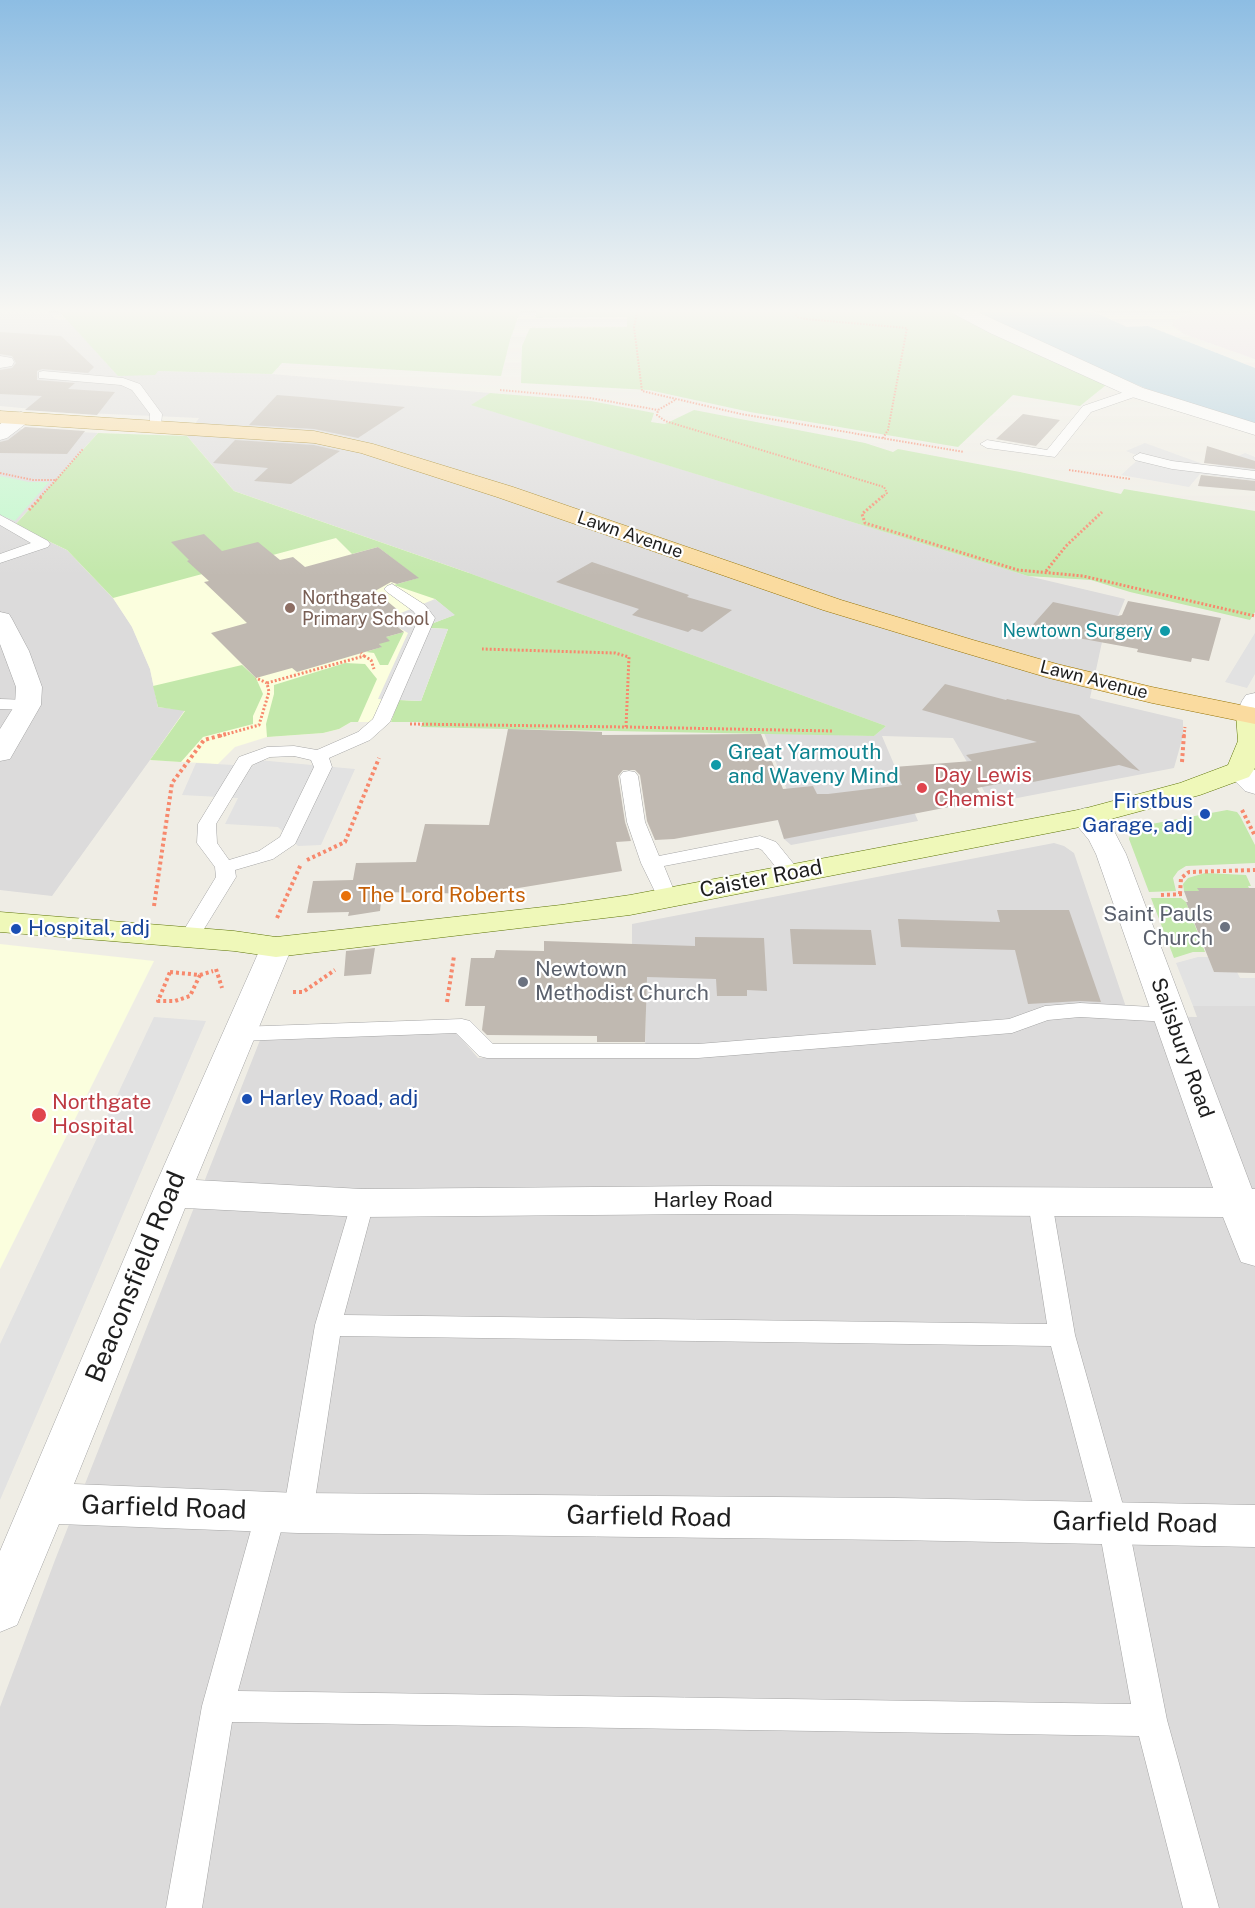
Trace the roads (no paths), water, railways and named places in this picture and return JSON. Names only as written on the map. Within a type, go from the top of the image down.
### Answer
[{"type":"main road","name":"Lawn Avenue","points":[[11,417],[314,437],[366,448],[505,492],[832,605],[942,639],[1049,670],[1152,695],[1253,711]]},
{"type":"street","points":[[1155,398],[1255,429]]},
{"type":"street","points":[[0,434],[11,417]]},
{"type":"street","points":[[0,619],[8,651],[29,687],[28,705],[0,753]]},
{"type":"street","name":"Caister Road","points":[[0,922],[270,946],[561,915],[667,898],[1085,817],[1190,789],[1250,777],[1247,758],[1252,741],[1253,711]]},
{"type":"street","name":"Salisbury Road","points":[[1085,817],[1103,837],[1111,854],[1170,1015],[1246,1203],[1255,1251]]},
{"type":"street","name":"Beaconsfield Road","points":[[0,1609],[238,1034],[270,946]]},
{"type":"street","name":"Harley Road","points":[[171,1193],[362,1203],[708,1200],[1246,1203]]},
{"type":"street","name":"Garfield Road","points":[[44,1503],[285,1513],[1255,1526]]},
{"type":"lane","points":[[144,398],[156,414],[155,426]]},
{"type":"lane","points":[[987,444],[1050,453],[1087,409],[1119,398]]},
{"type":"lane","points":[[1140,457],[1172,465],[1255,475]]},
{"type":"lane","points":[[0,519],[43,544],[0,559]]},
{"type":"lane","points":[[189,939],[226,878],[225,867],[207,843],[207,824],[245,761],[267,752],[294,751],[319,756],[386,726],[427,618],[406,597],[392,589]]},
{"type":"lane","points":[[0,704],[28,705]]},
{"type":"lane","points":[[225,867],[266,855],[288,840],[323,767],[319,756]]},
{"type":"lane","points":[[629,776],[636,822],[667,898]]},
{"type":"lane","points":[[651,863],[750,842],[760,842],[769,846],[791,873]]},
{"type":"lane","points":[[238,1034],[462,1026],[487,1051],[698,1051],[1012,1026],[1045,1014],[1080,1010],[1170,1015]]},
{"type":"lane","points":[[1040,1202],[1062,1335],[1113,1523],[1151,1720],[1201,1908]]},
{"type":"lane","points":[[184,1908],[218,1706],[285,1513],[328,1325],[362,1203]]},
{"type":"lane","points":[[328,1325],[1062,1335]]},
{"type":"lane","points":[[218,1706],[1151,1720]]},
{"type":"water","points":[[1175,398],[1255,398],[1255,424]]},
{"type":"place","name":"Northgate Primary School","points":[[290,608]]},
{"type":"place","name":"Newtown Surgery","points":[[1165,631]]},
{"type":"place","name":"Great Yarmouth and Waveny Mind","points":[[716,765]]},
{"type":"place","name":"Day Lewis Chemist","points":[[922,788]]},
{"type":"place","name":"Firstbus Garage, adj","points":[[1205,814]]},
{"type":"place","name":"The Lord Roberts","points":[[346,896]]},
{"type":"place","name":"Saint Pauls Church","points":[[1225,927]]},
{"type":"place","name":"Hospital, adj","points":[[16,929]]},
{"type":"place","name":"Newtown Methodist Church","points":[[523,982]]},
{"type":"place","name":"Harley Road, adj","points":[[247,1099]]},
{"type":"place","name":"Northgate Hospital","points":[[39,1115]]}]
